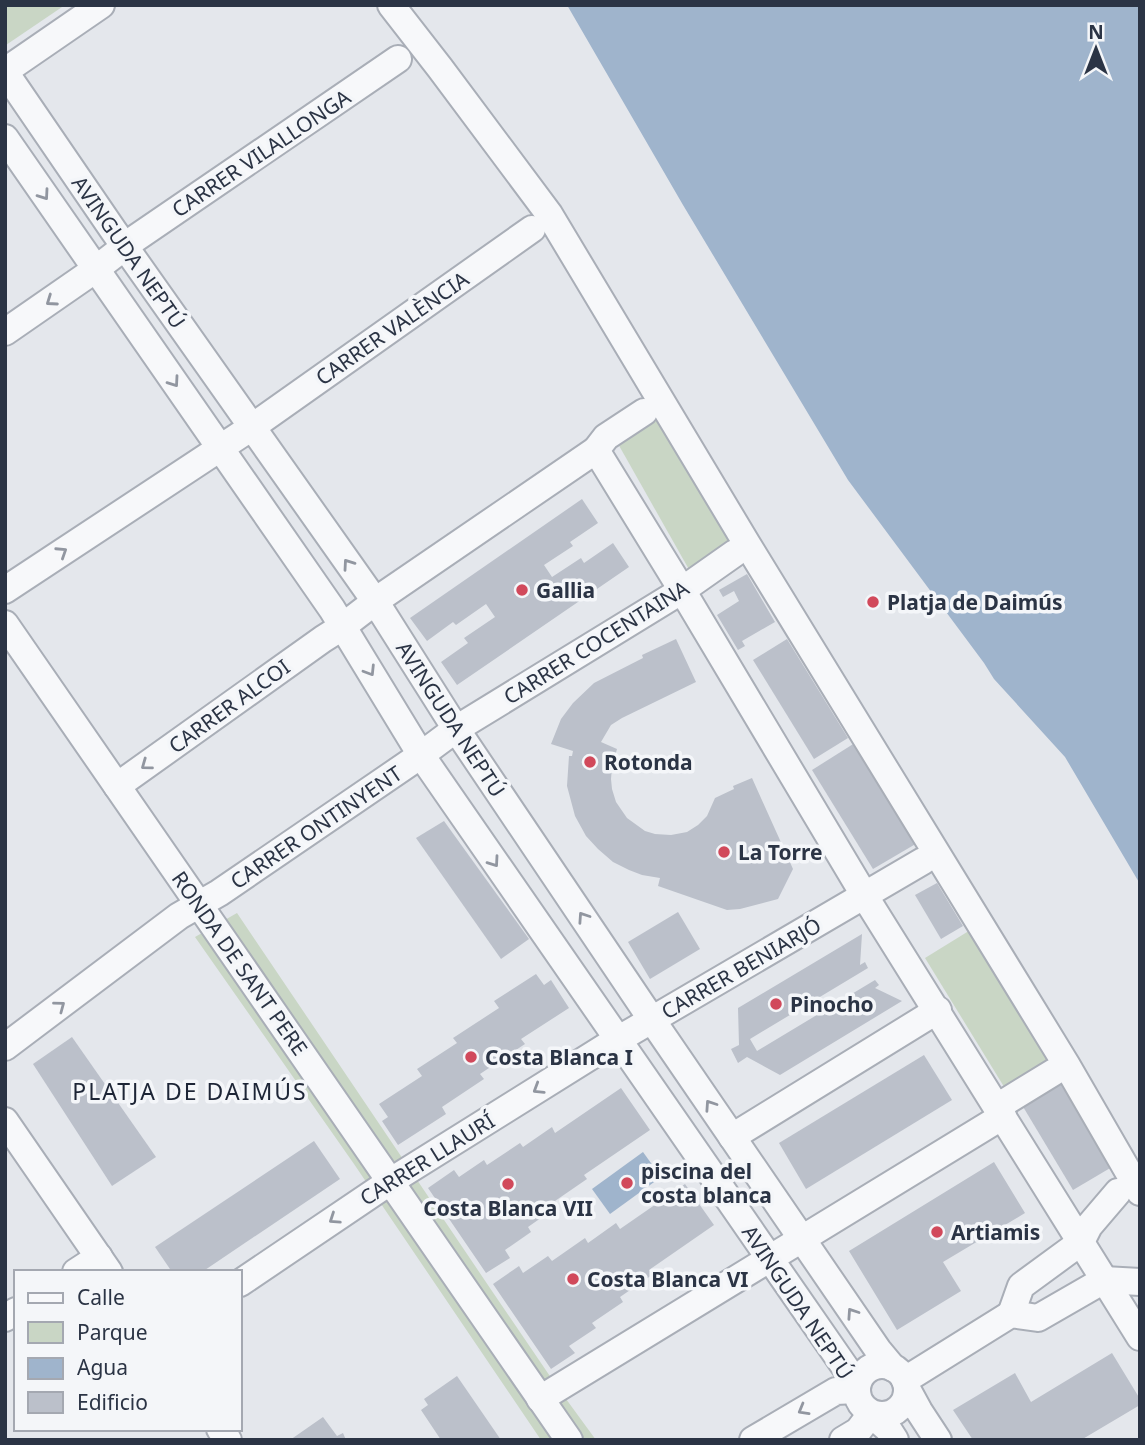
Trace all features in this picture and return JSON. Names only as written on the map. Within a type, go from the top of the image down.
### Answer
[{"type":"street","points":[[5,71],[101,5]]},
{"type":"street","points":[[391,5],[549,214],[1066,1064],[1129,1192],[1088,1226],[1081,1242],[1021,1286],[1011,1314]]},
{"type":"street","name":"CARRER VILALLONGA","points":[[5,332],[125,246],[398,59]]},
{"type":"street","name":"AVINGUDA NEPTÚ","points":[[5,71],[374,601],[456,729],[652,1020],[878,1350],[902,1379],[938,1440]]},
{"type":"street","name":"AVINGUDA NEPTÚ","points":[[5,138],[332,609],[421,755],[847,1370],[856,1390]]},
{"type":"street","name":"CARRER VALÈNCIA","points":[[5,590],[220,449],[532,229]]},
{"type":"street","name":"CARRER ALCOI","points":[[117,786],[342,627],[374,601],[596,450],[606,437],[644,412]]},
{"type":"street","points":[[596,450],[866,896],[1140,1336]]},
{"type":"street","name":"CARRER COCENTAINA","points":[[456,729],[682,590],[735,553]]},
{"type":"street","name":"RONDA DE SANT PERE","points":[[5,624],[569,1440]]},
{"type":"street","name":"CARRER ONTINYENT","points":[[5,1047],[179,916],[219,893],[456,729]]},
{"type":"street","name":"CARRER BENIARJÓ","points":[[617,1040],[923,861]]},
{"type":"street","points":[[732,1137],[937,1010]]},
{"type":"street","name":"CARRER LLAURÍ","points":[[242,1282],[391,1181],[617,1040]]},
{"type":"street","points":[[540,1399],[802,1239],[1000,1111],[1054,1072]]},
{"type":"street","points":[[5,1121],[104,1264],[83,1270]]},
{"type":"street","points":[[902,1379],[1011,1314],[1038,1318],[1104,1280],[1140,1282]]},
{"type":"street","points":[[871,1414],[888,1415],[903,1405],[906,1397],[902,1379],[885,1365],[868,1369],[862,1374],[856,1390],[860,1404],[871,1414],[888,1429],[895,1440]]},
{"type":"street","points":[[753,1440],[836,1391],[856,1390]]},
{"type":"street","points":[[843,1440],[858,1431],[871,1414]]},
{"type":"green space","points":[[5,5],[65,5],[6,45]]},
{"type":"green space","points":[[659,417],[738,542],[691,573],[617,442]]},
{"type":"green space","points":[[237,913],[558,1388],[596,1440],[541,1440],[354,1164],[195,937]]},
{"type":"green space","points":[[972,929],[1052,1062],[1006,1090],[925,958]]},
{"type":"water","points":[[567,5],[1140,5],[1140,884],[1065,757],[994,679],[848,480]]},
{"type":"water","name":"piscina del costa blanca","points":[[643,1152],[661,1177],[610,1214],[592,1189]]},
{"type":"building","name":"Gallia","points":[[582,499],[598,523],[570,542],[573,546],[544,565],[552,577],[581,558],[584,563],[613,543],[629,567],[457,685],[441,662],[468,643],[464,638],[495,617],[486,604],[456,625],[453,622],[427,641],[410,618]]},
{"type":"building","points":[[747,574],[775,622],[742,641],[745,646],[738,650],[717,615],[739,601],[734,591],[723,597],[719,590]]},
{"type":"building","points":[[676,639],[696,682],[622,718],[611,725],[601,742],[617,749],[611,779],[616,802],[627,818],[645,831],[671,835],[687,832],[698,825],[707,816],[715,798],[752,778],[793,869],[778,899],[727,910],[658,886],[660,878],[642,875],[613,862],[586,836],[575,816],[567,786],[569,756],[572,756],[573,751],[551,744],[561,719],[594,683]]},
{"type":"building","points":[[787,639],[848,738],[814,759],[753,660]]},
{"type":"building","points":[[858,741],[919,842],[873,869],[812,770]]},
{"type":"building","points":[[444,821],[529,939],[501,959],[416,838]]},
{"type":"building","points":[[937,883],[963,926],[941,939],[915,895]]},
{"type":"building","points":[[678,912],[700,949],[650,979],[628,942]]},
{"type":"building","name":"Pinocho","points":[[862,934],[860,965],[865,962],[868,968],[750,1039],[757,1051],[875,980],[879,985],[875,988],[902,1001],[780,1075],[747,1057],[738,1063],[731,1049],[739,1045],[738,1008]]},
{"type":"building","name":"Costa Blanca I","points":[[536,974],[544,985],[551,980],[569,1008],[521,1039],[525,1044],[480,1074],[484,1079],[442,1107],[446,1114],[398,1145],[382,1121],[388,1117],[379,1104],[422,1076],[417,1069],[457,1043],[453,1038],[499,1008],[494,1001]]},
{"type":"building","points":[[72,1037],[156,1157],[112,1186],[33,1064]]},
{"type":"building","points":[[924,1055],[952,1100],[806,1189],[779,1143]]},
{"type":"building","points":[[1063,1074],[1117,1164],[1073,1190],[1019,1100]]},
{"type":"building","name":"Costa Blanca VII","points":[[621,1088],[650,1130],[584,1175],[587,1179],[555,1201],[558,1206],[528,1227],[531,1232],[505,1250],[510,1258],[486,1273],[428,1188],[454,1170],[459,1177],[484,1160],[487,1165],[520,1143],[523,1147],[552,1127],[555,1133]]},
{"type":"building","points":[[314,1141],[340,1179],[205,1270],[171,1270],[155,1247]]},
{"type":"building","name":"Artiamis","points":[[994,1162],[1025,1213],[943,1262],[961,1291],[897,1330],[849,1251]]},
{"type":"building","name":"Costa Blanca VI","points":[[685,1184],[714,1225],[649,1270],[652,1275],[620,1297],[623,1302],[592,1323],[596,1328],[569,1346],[575,1353],[551,1369],[493,1284],[519,1266],[523,1273],[548,1256],[552,1261],[585,1238],[588,1243],[616,1223],[620,1229]]},
{"type":"building","points":[[1112,1353],[1140,1399],[1140,1405],[1081,1440],[973,1440],[953,1410],[1015,1373],[1031,1402]]},
{"type":"building","points":[[457,1376],[501,1440],[441,1440],[421,1410],[428,1405],[424,1399]]},
{"type":"building","points":[[323,1417],[337,1436],[343,1433],[346,1440],[290,1440]]},
{"type":"place","name":"Gallia","points":[[522,590]]},
{"type":"place","name":"Platja de Daimús","points":[[873,602]]},
{"type":"place","name":"Rotonda","points":[[590,762]]},
{"type":"place","name":"La Torre","points":[[724,852]]},
{"type":"place","name":"Pinocho","points":[[776,1004]]},
{"type":"place","name":"Costa Blanca I","points":[[471,1057]]},
{"type":"place","name":"piscina del costa blanca","points":[[627,1183]]},
{"type":"place","name":"Costa Blanca VII","points":[[508,1184]]},
{"type":"place","name":"Artiamis","points":[[937,1232]]},
{"type":"place","name":"Costa Blanca VI","points":[[573,1279]]},
{"type":"district","name":"PLATJA DE DAIMÚS","points":[[190,1091]]}]
